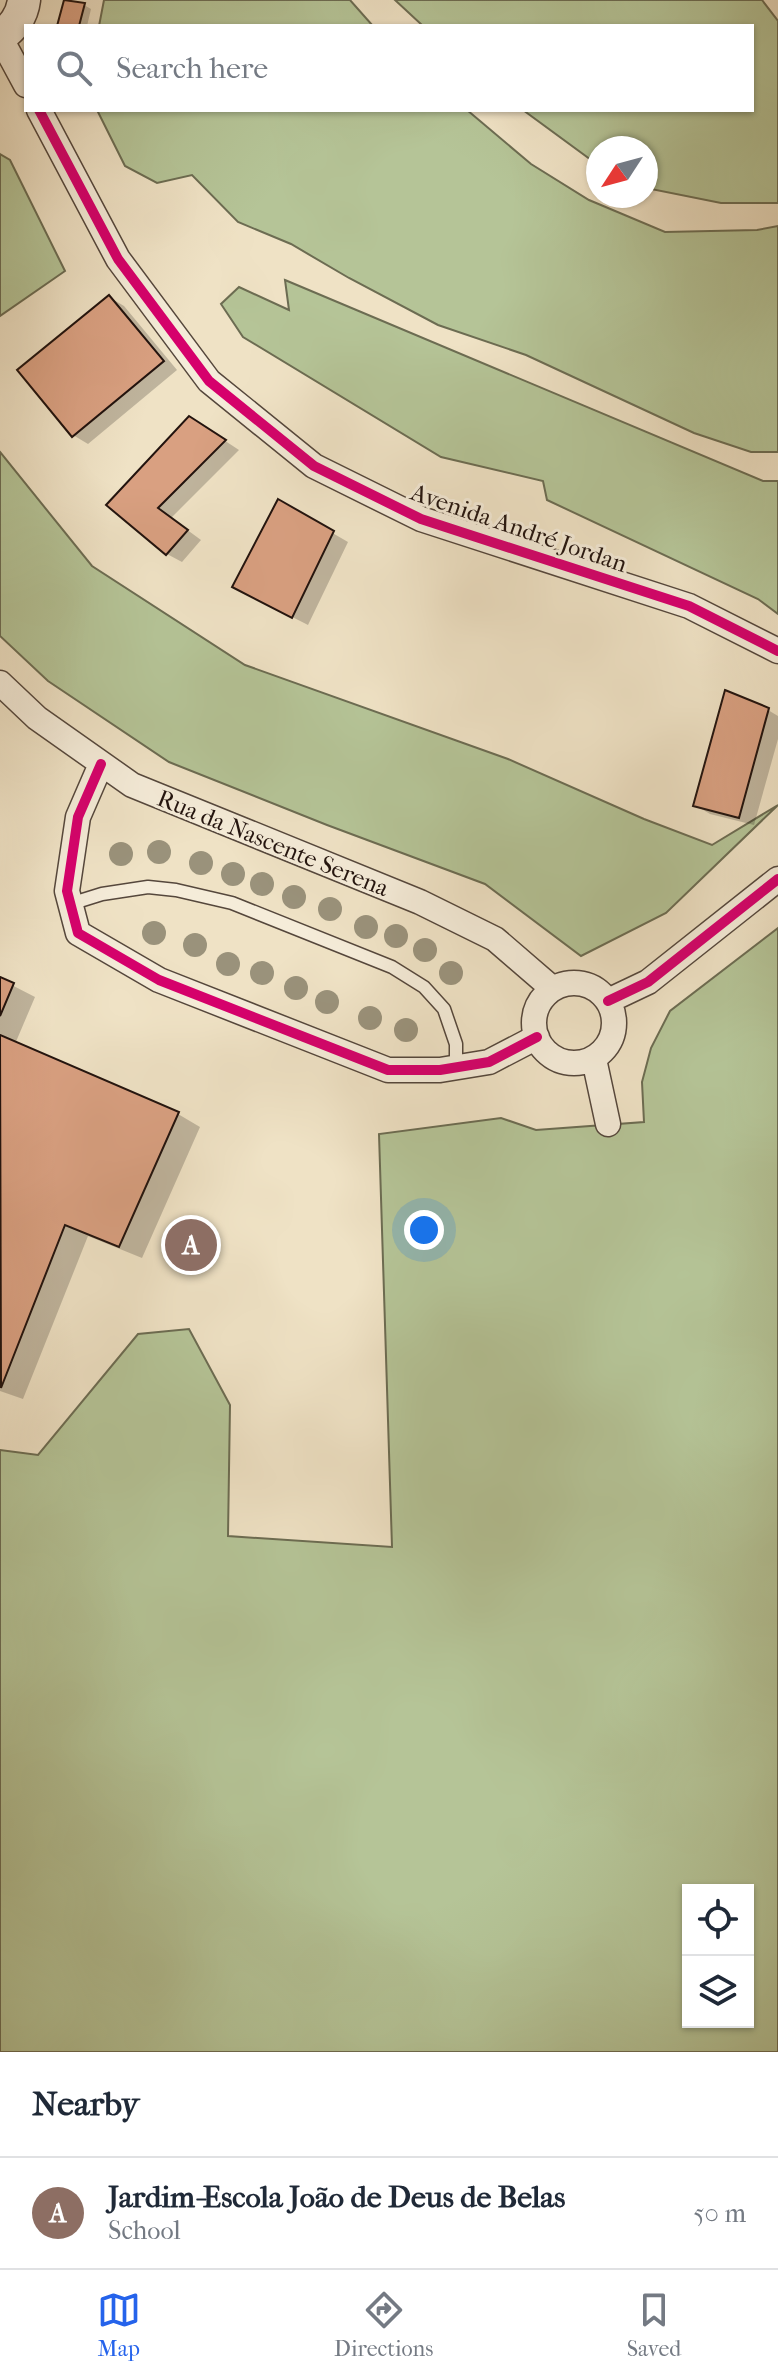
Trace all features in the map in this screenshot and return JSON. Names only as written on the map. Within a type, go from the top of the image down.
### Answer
[{"type":"street","points":[[24,0],[14,26],[0,37],[24,81]]},
{"type":"street","name":"Avenida André Jordan","points":[[40,112],[118,259],[209,381],[314,466],[421,519],[542,561],[689,606],[778,651]]},
{"type":"street","name":"Rua da Nascente Serena","points":[[0,683],[37,718],[132,785],[420,902],[495,939],[553,989]]},
{"type":"street","points":[[101,764],[78,817],[67,891],[78,933],[159,980],[388,1070],[440,1070],[489,1062],[537,1037]]},
{"type":"street","points":[[608,1001],[648,982],[778,879]]},
{"type":"street","points":[[565,984],[589,986],[608,1001],[614,1013],[615,1027],[604,1051],[594,1059],[567,1063],[543,1050],[534,1024],[536,1010],[553,989],[565,984]]},
{"type":"street","points":[[594,1059],[608,1124]]},
{"type":"lane","points":[[70,904],[102,894],[148,887],[176,890],[232,903],[392,967],[424,987],[444,1009],[456,1044],[456,1068]]},
{"type":"green space","points":[[104,0],[350,0],[371,24],[99,24]]},
{"type":"green space","points":[[395,0],[762,0],[778,21],[778,203],[721,203],[658,190],[658,136],[586,136],[586,156],[526,112],[754,112],[754,24],[421,24]]},
{"type":"green space","points":[[98,112],[469,112],[531,164],[586,198],[586,208],[608,208],[665,232],[757,230],[778,226],[778,452],[751,452],[694,433],[526,355],[438,325],[291,244],[238,222],[192,175],[157,183],[125,166]]},
{"type":"green space","points":[[0,154],[10,160],[65,271],[0,316]]},
{"type":"green space","points":[[285,280],[763,481],[778,481],[778,614],[758,599],[547,500],[543,481],[441,457],[243,337],[221,304],[239,287],[289,310]]},
{"type":"green space","points":[[0,452],[92,566],[245,665],[508,759],[644,819],[712,845],[778,805],[666,913],[581,956],[485,884],[169,762],[48,681],[0,636]]},
{"type":"green space","points":[[778,928],[778,2052],[0,2052],[0,1450],[38,1455],[138,1334],[189,1329],[230,1405],[228,1536],[392,1547],[379,1134],[501,1118],[536,1130],[644,1122],[642,1082],[651,1048],[670,1011]]},
{"type":"building","points":[[64,0],[85,3],[80,24],[58,24]]},
{"type":"building","points":[[109,295],[164,361],[72,437],[17,370]]},
{"type":"building","points":[[189,416],[226,440],[158,508],[188,530],[166,555],[106,505]]},
{"type":"building","points":[[278,499],[334,531],[292,618],[232,587]]},
{"type":"building","points":[[725,690],[769,708],[739,818],[693,806]]},
{"type":"building","points":[[0,977],[14,983],[0,1016]]},
{"type":"building","points":[[0,1035],[179,1112],[119,1247],[65,1225],[1,1388]]},
{"type":"cycle path","points":[[40,112],[118,259],[209,381],[314,466],[421,519],[689,606],[778,651]]},
{"type":"cycle path","points":[[101,764],[78,817],[67,891],[78,933],[159,980],[388,1070],[440,1070],[489,1062],[537,1037]]},
{"type":"cycle path","points":[[608,1001],[648,982],[778,879]]},
{"type":"place","name":"Jardim-Escola João de Deus de Belas","points":[[191,1245]]}]
